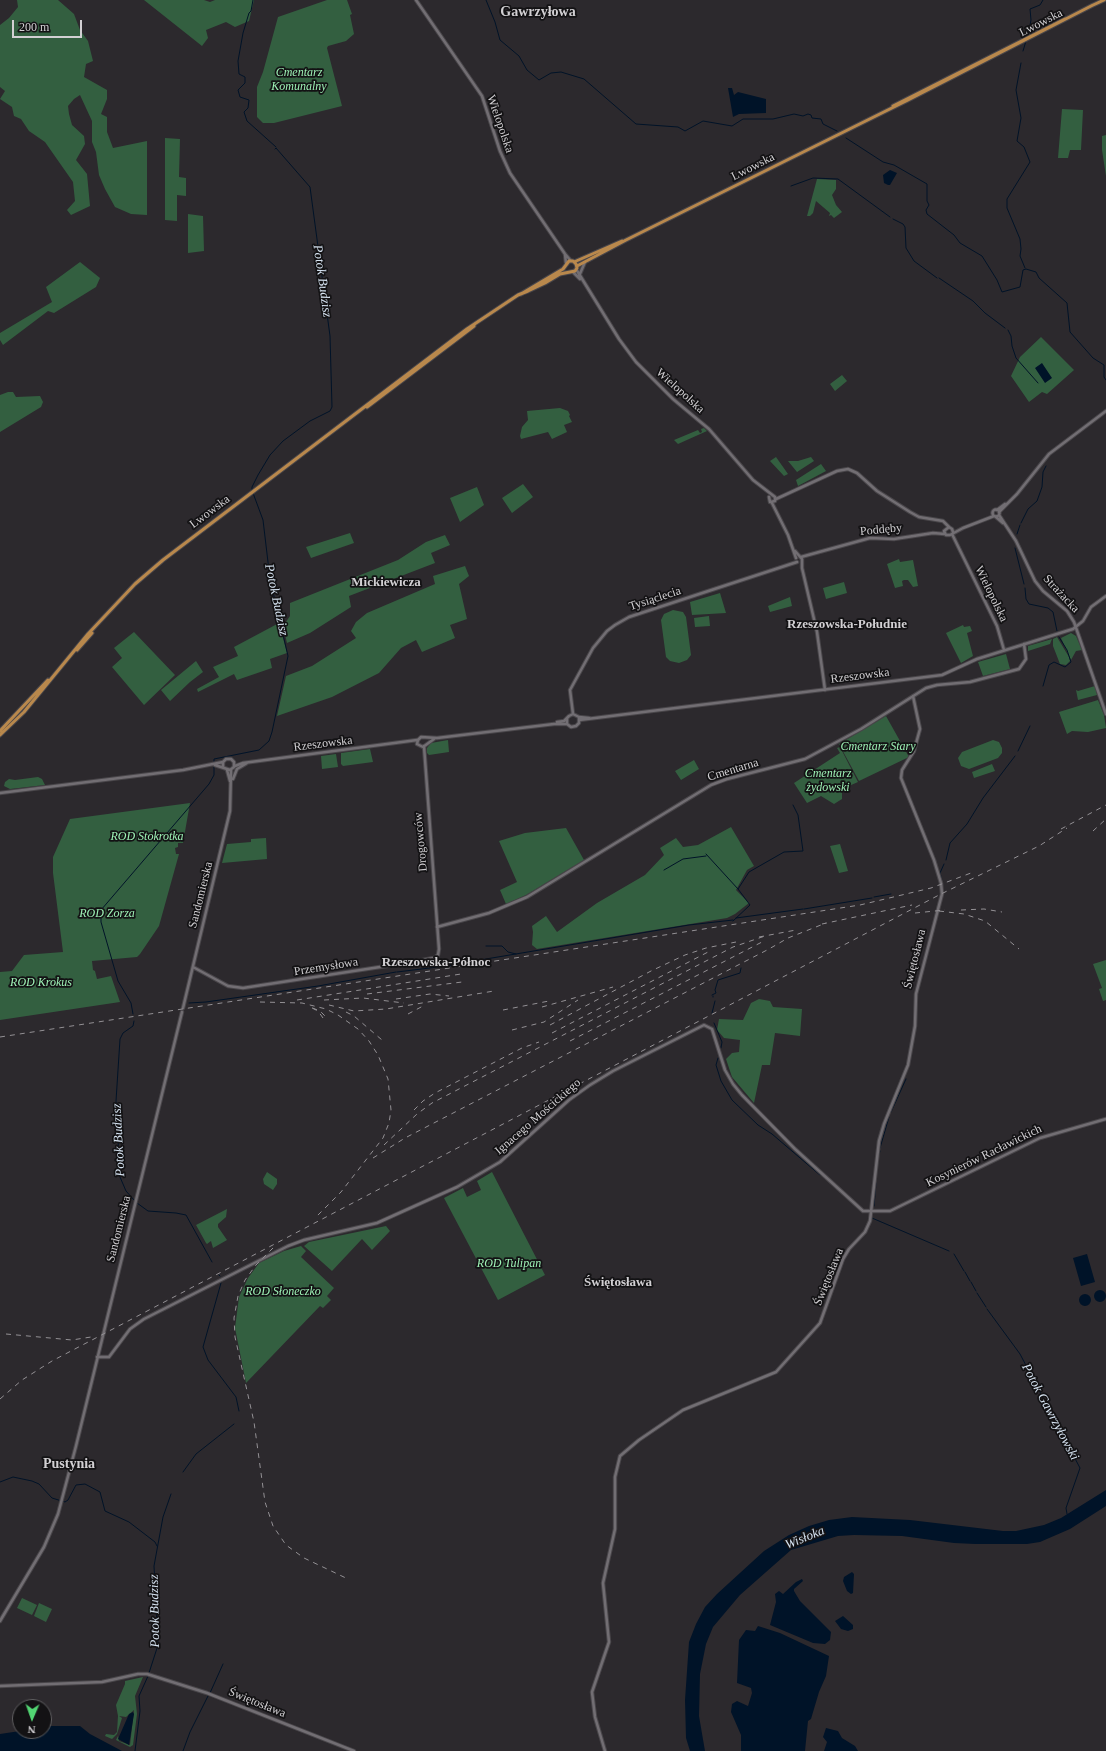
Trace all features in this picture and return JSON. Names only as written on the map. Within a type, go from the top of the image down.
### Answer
[{"type":"main road","name":"Lwowska","points":[[573,272],[585,262],[626,240],[1104,0]]},
{"type":"main road","name":"Lwowska","points":[[66,661],[85,638],[136,584],[163,560],[251,492],[476,323],[563,269],[566,265],[573,261],[626,240]]},
{"type":"main road","points":[[573,261],[577,268]]},
{"type":"main road","points":[[566,265],[568,272],[573,272]]},
{"type":"main road","name":"Lwowska","points":[[521,294],[568,272]]},
{"type":"main road","points":[[0,731],[51,678],[100,622]]},
{"type":"main road","points":[[0,735],[24,712],[51,678]]},
{"type":"street","name":"Wielopolska","points":[[416,0],[482,96],[508,170],[565,254],[573,261]]},
{"type":"street","name":"Wielopolska","points":[[565,254],[566,265]]},
{"type":"street","points":[[580,278],[580,269],[585,262]]},
{"type":"street","name":"Wielopolska","points":[[577,268],[580,278],[619,340],[636,362],[673,399],[708,429],[737,462],[773,499]]},
{"type":"street","name":"Wielopolska","points":[[573,272],[580,278]]},
{"type":"street","points":[[943,521],[945,534],[951,534],[996,514],[1011,501],[1049,454],[1106,411]]},
{"type":"street","points":[[826,690],[817,632],[802,568],[773,499],[837,471],[848,469],[856,473],[877,491],[914,515],[943,521],[950,528],[951,534]]},
{"type":"street","name":"Strażacka","points":[[996,514],[1010,531],[1035,581],[1043,591],[1067,611],[1074,622],[1106,714]]},
{"type":"street","points":[[950,528],[963,528]]},
{"type":"street","name":"Poddęby","points":[[799,559],[822,550],[870,538],[894,539],[933,533],[950,528]]},
{"type":"street","name":"Poddęby","points":[[933,533],[945,534]]},
{"type":"street","name":"Wielopolska","points":[[951,534],[997,626],[1004,650]]},
{"type":"street","name":"Tysiąclecia","points":[[572,714],[570,690],[593,648],[607,630],[620,621],[769,572],[799,559]]},
{"type":"street","points":[[1076,628],[1083,621],[1091,607],[1105,596]]},
{"type":"street","name":"Rzeszowska","points":[[579,719],[942,675],[977,659],[1076,628]]},
{"type":"street","name":"Cmentarna","points":[[437,927],[489,913],[527,897],[711,785],[726,779],[806,759],[861,729],[913,696],[934,685],[968,682],[1019,669],[1026,659],[1024,644]]},
{"type":"street","name":"Świętosława","points":[[605,1751],[595,1717],[592,1692],[609,1642],[603,1585],[615,1529],[615,1481],[620,1456],[634,1444],[683,1410],[776,1372],[820,1323],[849,1248],[866,1229],[871,1212],[879,1141],[887,1116],[908,1065],[914,1026],[916,994],[942,894],[941,883],[934,860],[901,780],[902,770],[914,751],[920,729],[913,696]]},
{"type":"street","points":[[426,743],[424,738],[437,738],[554,724],[567,724],[571,727],[575,727],[579,719],[572,714],[554,724]]},
{"type":"street","points":[[567,718],[567,724]]},
{"type":"street","name":"Rzeszowska","points":[[235,766],[248,762],[405,742],[417,742],[420,738],[424,738]]},
{"type":"street","points":[[417,742],[422,746],[437,738]]},
{"type":"street","name":"Drogowców","points":[[422,746],[437,927]]},
{"type":"street","points":[[0,793],[213,765],[223,762],[228,758],[234,762],[235,766],[231,770],[231,786]]},
{"type":"street","points":[[223,762],[223,767]]},
{"type":"street","name":"Rzeszowska","points":[[234,762],[243,763]]},
{"type":"street","points":[[231,786],[233,774],[236,770],[248,762]]},
{"type":"street","points":[[213,765],[231,770]]},
{"type":"street","points":[[227,770],[231,786]]},
{"type":"street","name":"Sandomierska","points":[[183,1008],[230,811],[231,786]]},
{"type":"street","name":"Przemysłowa","points":[[193,967],[228,986],[243,988],[375,968],[436,957],[439,952],[437,927]]},
{"type":"street","name":"Sandomierska","points":[[0,1621],[44,1547],[61,1501],[75,1450],[182,1012]]},
{"type":"street","name":"Ignacego Mościckiego","points":[[97,1357],[109,1357],[130,1329],[144,1319],[288,1246],[304,1240],[377,1223],[422,1201],[457,1187],[500,1162],[590,1084],[702,1026],[708,1026],[713,1030],[729,1077],[742,1095],[794,1149],[860,1209],[871,1212]]},
{"type":"street","name":"Kosynierów Racławickich","points":[[871,1212],[886,1212],[894,1210],[1044,1136],[1106,1119]]},
{"type":"street","name":"Świętosława","points":[[0,1686],[102,1682],[138,1674],[147,1674],[207,1693],[354,1751]]},
{"type":"green space","points":[[17,0],[58,0],[74,14],[80,30],[88,41],[93,61],[86,64],[84,77],[107,90],[107,99],[101,114],[107,117],[107,132],[113,148],[147,141],[147,215],[131,214],[115,207],[99,175],[96,152],[92,142],[92,121],[80,95],[68,106],[72,125],[84,136],[85,144],[76,160],[87,174],[90,206],[71,215],[67,210],[75,201],[73,182],[45,142],[29,131],[21,119],[14,116],[12,107],[0,99],[5,91],[0,87],[0,25],[9,18],[18,7]]},
{"type":"green space","points":[[144,0],[204,0],[210,2],[215,0],[254,0],[249,21],[235,27],[226,22],[206,30],[208,38],[202,46]]},
{"type":"green space","name":"Cmentarz Komunalny","points":[[327,0],[347,0],[352,14],[350,15],[354,34],[346,41],[328,46],[327,48],[342,106],[274,123],[263,123],[257,117],[257,87],[263,72],[278,17]]},
{"type":"green space","points":[[1062,109],[1083,110],[1081,150],[1070,150],[1068,158],[1058,158]]},
{"type":"green space","points":[[1106,135],[1106,176],[1102,150],[1102,136]]},
{"type":"green space","points":[[165,138],[180,139],[179,177],[186,178],[186,196],[177,195],[177,221],[165,220]]},
{"type":"green space","points":[[817,179],[836,180],[836,189],[832,195],[836,205],[842,212],[834,218],[831,215],[829,216],[830,213],[816,201],[813,213],[810,216],[807,216]]},
{"type":"green space","points":[[188,214],[203,216],[204,251],[188,253]]},
{"type":"green space","points":[[80,262],[100,278],[96,287],[54,313],[48,311],[3,345],[0,340],[0,333],[52,302],[46,287]]},
{"type":"green space","points":[[1041,337],[1074,370],[1047,394],[1042,392],[1029,402],[1011,376],[1020,357]]},
{"type":"green space","points":[[842,375],[847,381],[835,391],[830,384]]},
{"type":"green space","points":[[13,392],[16,397],[40,396],[43,402],[41,407],[0,432],[0,395]]},
{"type":"green space","points":[[560,408],[568,411],[570,415],[569,416],[572,422],[564,425],[567,432],[552,439],[548,432],[521,439],[520,436],[522,427],[528,420],[527,411]]},
{"type":"green space","points":[[704,428],[707,431],[678,444],[674,440],[698,430],[700,433],[702,432],[701,429]]},
{"type":"green space","points":[[776,457],[788,474],[784,476],[770,461]]},
{"type":"green space","points":[[811,457],[814,461],[797,472],[788,461],[798,461]]},
{"type":"green space","points":[[821,464],[826,471],[798,486],[796,480]]},
{"type":"green space","points":[[523,484],[533,497],[512,513],[502,498]]},
{"type":"green space","points":[[477,487],[484,505],[460,522],[450,498]]},
{"type":"green space","points":[[350,533],[354,543],[311,558],[306,547]]},
{"type":"green space","points":[[445,535],[450,545],[431,553],[435,563],[349,596],[351,607],[310,633],[287,643],[283,626],[290,616],[290,603],[398,560],[426,542]]},
{"type":"green space","points":[[899,559],[900,562],[913,560],[918,586],[913,587],[908,580],[904,580],[902,581],[903,586],[895,588],[887,564]]},
{"type":"green space","points":[[465,566],[469,576],[459,584],[467,619],[450,625],[455,638],[422,652],[416,640],[401,648],[379,673],[332,697],[277,716],[286,676],[312,666],[356,638],[351,631],[356,622],[367,613],[435,584],[433,576]]},
{"type":"green space","points":[[844,582],[847,593],[826,599],[823,588]]},
{"type":"green space","points":[[720,593],[726,613],[692,615],[690,602]]},
{"type":"green space","points":[[790,597],[792,606],[770,612],[768,606]]},
{"type":"green space","points":[[673,610],[683,612],[686,617],[691,655],[687,660],[679,663],[670,661],[666,657],[661,620],[664,614]]},
{"type":"green space","points":[[709,616],[710,626],[695,627],[694,618]]},
{"type":"green space","points":[[279,623],[287,653],[270,659],[272,668],[237,680],[234,674],[198,692],[197,689],[219,677],[213,667],[238,656],[234,647]]},
{"type":"green space","points":[[963,625],[964,627],[970,626],[972,631],[967,633],[973,656],[961,663],[946,633]]},
{"type":"green space","points":[[134,632],[175,675],[144,705],[112,667],[122,658],[114,648]]},
{"type":"green space","points":[[1071,633],[1076,636],[1082,650],[1076,651],[1071,660],[1061,638]]},
{"type":"green space","points":[[1057,637],[1069,657],[1070,661],[1066,665],[1060,664],[1053,646],[1053,639]]},
{"type":"green space","points":[[1052,639],[1050,644],[1028,651],[1028,646]]},
{"type":"green space","points":[[1006,654],[1010,669],[983,676],[978,662]]},
{"type":"green space","points":[[196,661],[203,672],[170,701],[161,690]]},
{"type":"green space","points":[[1095,686],[1097,695],[1078,700],[1076,690],[1078,691]]},
{"type":"green space","points":[[1098,700],[1104,715],[1106,728],[1088,732],[1072,731],[1067,734],[1059,712]]},
{"type":"green space","name":"Cmentarz Stary","points":[[886,716],[909,757],[859,781],[839,744]]},
{"type":"green space","points":[[448,740],[449,752],[429,755],[427,753],[427,748],[431,743]]},
{"type":"green space","points":[[993,740],[999,742],[1002,748],[1002,753],[998,758],[969,769],[961,766],[958,758],[962,752]]},
{"type":"green space","name":"Cmentarz żydowski","points":[[840,747],[858,782],[842,789],[842,799],[834,804],[821,796],[807,803],[794,783],[840,753],[837,748]]},
{"type":"green space","points":[[370,749],[373,762],[343,766],[341,764],[341,753]]},
{"type":"green space","points":[[336,754],[338,767],[322,769],[321,756]]},
{"type":"green space","points":[[694,760],[699,769],[681,780],[675,771]]},
{"type":"green space","points":[[992,764],[995,771],[974,778],[972,772]]},
{"type":"green space","points":[[38,777],[42,779],[45,785],[10,789],[4,786],[5,782],[9,779],[15,780]]},
{"type":"green space","points":[[190,803],[183,843],[178,843],[178,847],[175,848],[176,854],[179,854],[159,926],[137,957],[92,961],[93,970],[95,971],[97,979],[111,976],[120,1002],[0,1020],[0,972],[12,971],[24,955],[63,952],[53,873],[53,857],[70,819]]},
{"type":"green space","points":[[731,827],[754,866],[747,870],[736,890],[749,903],[735,914],[727,918],[537,949],[532,945],[532,926],[546,916],[557,932],[597,903],[645,875],[664,855],[660,848],[676,838],[683,847],[698,845]]},
{"type":"green space","points":[[566,828],[584,860],[526,895],[506,904],[500,890],[517,882],[499,841],[525,833]]},
{"type":"green space","points":[[266,838],[267,859],[222,863],[227,844],[251,842],[251,839]]},
{"type":"green space","points":[[840,844],[848,871],[839,873],[830,846]]},
{"type":"green space","points":[[1106,960],[1106,1000],[1103,1001],[1099,989],[1102,988],[1093,964]]},
{"type":"green space","points":[[759,999],[770,1001],[773,1007],[802,1009],[800,1036],[775,1033],[770,1065],[762,1065],[754,1103],[732,1077],[726,1059],[732,1053],[739,1052],[740,1040],[724,1038],[717,1030],[719,1019],[743,1020],[751,1003]]},
{"type":"green space","points":[[267,1172],[277,1179],[277,1184],[273,1190],[264,1184],[263,1179]]},
{"type":"green space","name":"ROD Tulipan","points":[[492,1172],[545,1275],[498,1300],[444,1198],[463,1188],[467,1197],[481,1190],[477,1181]]},
{"type":"green space","points":[[227,1209],[226,1217],[218,1224],[218,1227],[227,1240],[213,1248],[211,1241],[207,1244],[206,1243],[196,1225]]},
{"type":"green space","name":"ROD Słoneczko","points":[[386,1226],[390,1231],[372,1250],[362,1239],[332,1271],[304,1246],[309,1242]]},
{"type":"green space","name":"ROD Słoneczko","points":[[301,1246],[306,1251],[301,1257],[334,1288],[327,1296],[331,1300],[323,1308],[320,1306],[246,1383],[235,1328],[239,1297],[248,1278],[259,1263],[284,1251]]},
{"type":"green space","points":[[22,1598],[37,1605],[32,1615],[17,1608]]},
{"type":"green space","points":[[39,1603],[52,1609],[46,1622],[34,1616]]},
{"type":"green space","points":[[143,1677],[135,1696],[137,1714],[133,1745],[130,1747],[116,1740],[118,1736],[119,1741],[130,1745],[134,1710],[126,1717],[119,1716],[122,1718],[117,1734],[112,1739],[105,1736],[106,1734],[114,1735],[117,1732],[118,1716],[116,1705],[125,1681]]},
{"type":"water","points":[[728,88],[732,88],[734,95],[738,92],[766,99],[766,113],[739,114],[733,117]]},
{"type":"water","points":[[890,170],[897,173],[890,185],[888,185],[884,183],[883,175]]},
{"type":"water","points":[[1042,363],[1052,378],[1045,383],[1035,368]]},
{"type":"water","points":[[1087,1254],[1095,1282],[1081,1286],[1073,1258]]},
{"type":"water","points":[[1098,1290],[1102,1290],[1106,1296],[1102,1302],[1098,1302],[1094,1298],[1094,1294]]},
{"type":"water","points":[[1083,1294],[1087,1294],[1091,1300],[1087,1306],[1083,1306],[1079,1302],[1079,1298]]},
{"type":"water","name":"Wisłoka","points":[[1106,1490],[1106,1506],[1070,1529],[1040,1542],[1027,1544],[975,1544],[954,1543],[902,1536],[854,1535],[838,1536],[791,1550],[740,1595],[713,1627],[706,1644],[700,1674],[699,1716],[705,1751],[690,1751],[686,1738],[685,1700],[689,1642],[696,1624],[705,1607],[717,1594],[764,1551],[789,1535],[809,1526],[829,1520],[852,1517],[910,1520],[1003,1531],[1016,1531],[1044,1525],[1061,1518]]},
{"type":"water","points":[[852,1572],[854,1574],[853,1593],[851,1594],[847,1591],[843,1581],[844,1577]]},
{"type":"water","points":[[802,1579],[803,1581],[794,1589],[794,1591],[800,1601],[831,1632],[830,1640],[825,1644],[813,1643],[770,1625],[776,1602],[775,1594],[779,1591],[783,1594],[796,1582]]},
{"type":"water","points":[[843,1616],[853,1625],[853,1629],[848,1631],[841,1629],[835,1621]]},
{"type":"water","points":[[758,1626],[780,1633],[829,1656],[826,1676],[819,1692],[811,1719],[808,1721],[805,1751],[741,1751],[741,1735],[731,1712],[732,1704],[737,1701],[748,1706],[752,1693],[751,1688],[737,1683],[739,1640],[746,1630],[755,1631]]},
{"type":"water","points":[[133,1712],[134,1714],[129,1745],[118,1739],[129,1714]]},
{"type":"water","points":[[52,1726],[80,1726],[90,1734],[122,1751],[0,1751],[0,1734],[12,1732],[12,1739],[52,1739]]},
{"type":"water","points":[[826,1728],[838,1731],[842,1738],[855,1746],[858,1751],[824,1751],[827,1742],[823,1737]]},
{"type":"waterway","points":[[253,0],[251,11],[243,33],[238,61],[239,74],[245,77],[245,83],[238,90],[240,97],[249,100],[248,108],[244,112],[247,121],[276,147]]},
{"type":"waterway","points":[[486,0],[495,22],[500,40],[519,56],[527,70],[539,80],[551,73],[561,72],[584,79],[636,124],[678,127],[685,131],[703,121],[732,126],[743,119],[773,119],[794,114],[803,116],[808,114],[811,115],[812,118],[821,119],[823,124],[837,131]]},
{"type":"waterway","points":[[1028,36],[1031,20],[1030,9],[1040,5],[1043,0]]},
{"type":"waterway","points":[[1023,51],[1026,41]]},
{"type":"waterway","points":[[1021,63],[1016,90],[1021,118],[1017,141],[1024,147],[1030,162],[1007,199],[1007,208],[1020,239],[1020,256],[1025,268]]},
{"type":"waterway","points":[[846,138],[883,162],[894,165],[927,184],[927,201],[929,205],[926,210],[927,214],[954,235],[960,243],[982,256],[997,280],[1002,292],[1020,287],[1023,270],[1026,269],[1036,272],[1039,278],[1067,303],[1070,332],[1093,358],[1104,365],[1104,377],[1106,380]]},
{"type":"waterway","name":"Potok Budzisz","points":[[252,490],[258,475],[270,455],[283,441],[310,421],[330,411],[332,407],[330,336],[310,187],[276,148],[275,149]]},
{"type":"waterway","name":"Potok Gawrzyłowski","points":[[791,186],[813,178],[838,179],[890,217]]},
{"type":"waterway","name":"Potok Gawrzyłowski","points":[[893,219],[903,224],[905,227],[906,248],[914,261],[937,278]]},
{"type":"waterway","name":"Potok Gawrzyłowski","points":[[939,278],[973,301],[985,313],[1005,328]]},
{"type":"waterway","name":"Potok Gawrzyłowski","points":[[1008,330],[1011,336],[1012,346],[1016,358],[1038,383]]},
{"type":"waterway","name":"Potok Gawrzyłowski","points":[[1021,523],[1028,509],[1037,501],[1042,487],[1043,472],[1046,466]]},
{"type":"waterway","name":"Potok Budzisz","points":[[133,1014],[131,1003],[118,981],[101,922],[101,910],[209,784],[214,775],[214,759],[259,750],[269,741],[272,732],[288,656],[270,579],[263,520],[253,493]]},
{"type":"waterway","name":"Potok Gawrzyłowski","points":[[1017,534],[1020,525]]},
{"type":"waterway","name":"Potok Gawrzyłowski","points":[[1015,548],[1024,584]]},
{"type":"waterway","name":"Potok Gawrzyłowski","points":[[1025,588],[1026,599],[1029,604],[1048,608],[1053,612],[1057,631]]},
{"type":"waterway","name":"Potok Gawrzyłowski","points":[[1043,686],[1049,665],[1054,662],[1065,667],[1071,662],[1067,650],[1059,637]]},
{"type":"waterway","name":"Potok Gawrzyłowski","points":[[1018,751],[1030,726]]},
{"type":"waterway","name":"Potok Gawrzyłowski","points":[[946,860],[950,843],[967,824],[983,798],[1015,756]]},
{"type":"waterway","points":[[733,921],[750,905],[738,889],[749,872],[784,852],[803,851],[798,815],[793,805]]},
{"type":"waterway","points":[[706,854],[738,889]]},
{"type":"waterway","points":[[664,870],[683,859],[706,856]]},
{"type":"waterway","name":"Potok Gawrzyłowski","points":[[942,880],[940,873],[944,864]]},
{"type":"waterway","points":[[874,897],[891,894]]},
{"type":"waterway","points":[[804,909],[872,898]]},
{"type":"waterway","points":[[736,918],[803,909]]},
{"type":"waterway","points":[[456,964],[689,925],[733,920]]},
{"type":"waterway","points":[[486,946],[502,946],[508,952],[516,954]]},
{"type":"waterway","points":[[397,972],[454,965]]},
{"type":"waterway","points":[[712,995],[716,993],[715,990],[718,980],[740,973],[741,968]]},
{"type":"waterway","points":[[189,1003],[206,1002],[318,986],[396,972]]},
{"type":"waterway","points":[[712,1013],[715,1001]]},
{"type":"waterway","name":"Potok Budzisz","points":[[134,1021],[133,1026],[123,1033],[120,1039],[116,1101],[120,1177],[126,1191],[134,1200]]},
{"type":"waterway","points":[[714,1023],[722,1042],[721,1048]]},
{"type":"waterway","points":[[718,1058],[716,1065],[721,1081],[732,1100],[758,1125],[772,1134],[820,1175]]},
{"type":"waterway","name":"Potok Gawrzyłowski","points":[[891,1112],[906,1079]]},
{"type":"waterway","name":"Potok Gawrzyłowski","points":[[880,1148],[889,1117]]},
{"type":"waterway","name":"Potok Gawrzyłowski","points":[[878,1158],[880,1151]]},
{"type":"waterway","name":"Potok Gawrzyłowski","points":[[874,1206],[876,1183]]},
{"type":"waterway","name":"Potok Budzisz","points":[[137,1203],[148,1211],[186,1215],[212,1262]]},
{"type":"waterway","name":"Potok Gawrzyłowski","points":[[872,1218],[949,1251]]},
{"type":"waterway","name":"Potok Gawrzyłowski","points":[[954,1254],[964,1271]]},
{"type":"waterway","name":"Potok Gawrzyłowski","points":[[965,1272],[970,1281]]},
{"type":"waterway","name":"Potok Gawrzyłowski","points":[[971,1282],[976,1291]]},
{"type":"waterway","name":"Potok Budzisz","points":[[221,1283],[203,1347],[208,1360],[236,1397],[239,1411]]},
{"type":"waterway","name":"Potok Gawrzyłowski","points":[[977,1293],[986,1307]]},
{"type":"waterway","name":"Potok Gawrzyłowski","points":[[987,1309],[1020,1354],[1080,1468],[1066,1508],[1067,1514]]},
{"type":"waterway","name":"Potok Budzisz","points":[[183,1472],[196,1454],[234,1424]]},
{"type":"waterway","points":[[0,1482],[13,1477],[32,1481],[39,1484],[52,1498],[65,1502],[68,1500],[76,1485],[85,1484],[100,1492],[105,1511],[129,1522],[155,1542],[157,1546]]},
{"type":"waterway","name":"Potok Budzisz","points":[[149,1673],[158,1645],[154,1566],[163,1517],[171,1494]]},
{"type":"waterway","points":[[210,1693],[223,1664]]},
{"type":"waterway","name":"Potok Budzisz","points":[[135,1751],[140,1711],[139,1696],[148,1676]]},
{"type":"waterway","points":[[183,1751],[190,1732],[208,1696]]},
{"type":"railway","points":[[1061,829],[1106,805]]},
{"type":"railway","points":[[1093,831],[1106,819]]},
{"type":"railway","points":[[0,1399],[22,1380],[52,1361],[939,895],[1039,846],[1067,828]]},
{"type":"railway","points":[[0,1037],[860,905],[931,888],[971,873]]},
{"type":"railway","points":[[822,924],[912,905]]},
{"type":"railway","points":[[961,910],[984,909],[1002,912]]},
{"type":"railway","points":[[915,913],[945,910]]},
{"type":"railway","points":[[939,911],[964,914],[985,921],[1019,949]]},
{"type":"railway","points":[[373,1158],[405,1138],[788,938],[826,923]]},
{"type":"railway","points":[[759,937],[796,930]]},
{"type":"railway","points":[[384,1145],[417,1114],[432,1103],[733,947],[765,936]]},
{"type":"railway","points":[[550,1025],[651,971],[685,955],[706,948],[736,942]]},
{"type":"railway","points":[[570,1041],[762,942]]},
{"type":"railway","points":[[552,1033],[710,951]]},
{"type":"railway","points":[[297,1000],[461,974]]},
{"type":"railway","points":[[367,994],[462,982]]},
{"type":"railway","points":[[542,1007],[613,987]]},
{"type":"railway","points":[[329,1005],[354,1011],[386,1009],[494,991]]},
{"type":"railway","points":[[396,999],[430,994],[449,996]]},
{"type":"railway","points":[[324,1000],[363,998],[404,1003]]},
{"type":"railway","points":[[512,1030],[544,1022],[578,1000]]},
{"type":"railway","points":[[503,1010],[549,1001]]},
{"type":"railway","points":[[260,1002],[302,1003],[326,1009],[338,1015],[358,1029],[369,1041],[378,1055],[388,1079],[391,1110],[389,1123],[383,1138],[341,1192],[315,1218]]},
{"type":"railway","points":[[408,1014],[423,1006]]},
{"type":"railway","points":[[323,1018],[318,1011],[310,1007],[320,1011],[327,1018]]},
{"type":"railway","points":[[346,1012],[354,1016],[382,1040]]},
{"type":"railway","points":[[414,1110],[423,1101],[435,1093],[522,1048],[539,1042]]},
{"type":"railway","points":[[273,1248],[256,1265],[245,1280],[238,1296],[234,1318],[235,1337],[254,1422],[265,1502],[273,1526],[286,1545],[304,1558],[348,1579]]},
{"type":"railway","points":[[6,1334],[72,1340],[91,1337]]},
{"type":"district","name":"Gawrzyłowa","points":[[538,12]]},
{"type":"district","name":"Mickiewicza","points":[[386,583]]},
{"type":"district","name":"Rzeszowska-Południe","points":[[847,625]]},
{"type":"district","name":"Rzeszowska-Północ","points":[[436,963]]},
{"type":"district","name":"Świętosława","points":[[618,1283]]},
{"type":"district","name":"Pustynia","points":[[69,1464]]},
{"type":"park label","name":"ROD Stokrotka","points":[[147,837]]},
{"type":"park label","name":"ROD Zorza","points":[[107,914]]},
{"type":"park label","name":"ROD Krokus","points":[[41,983]]}]
